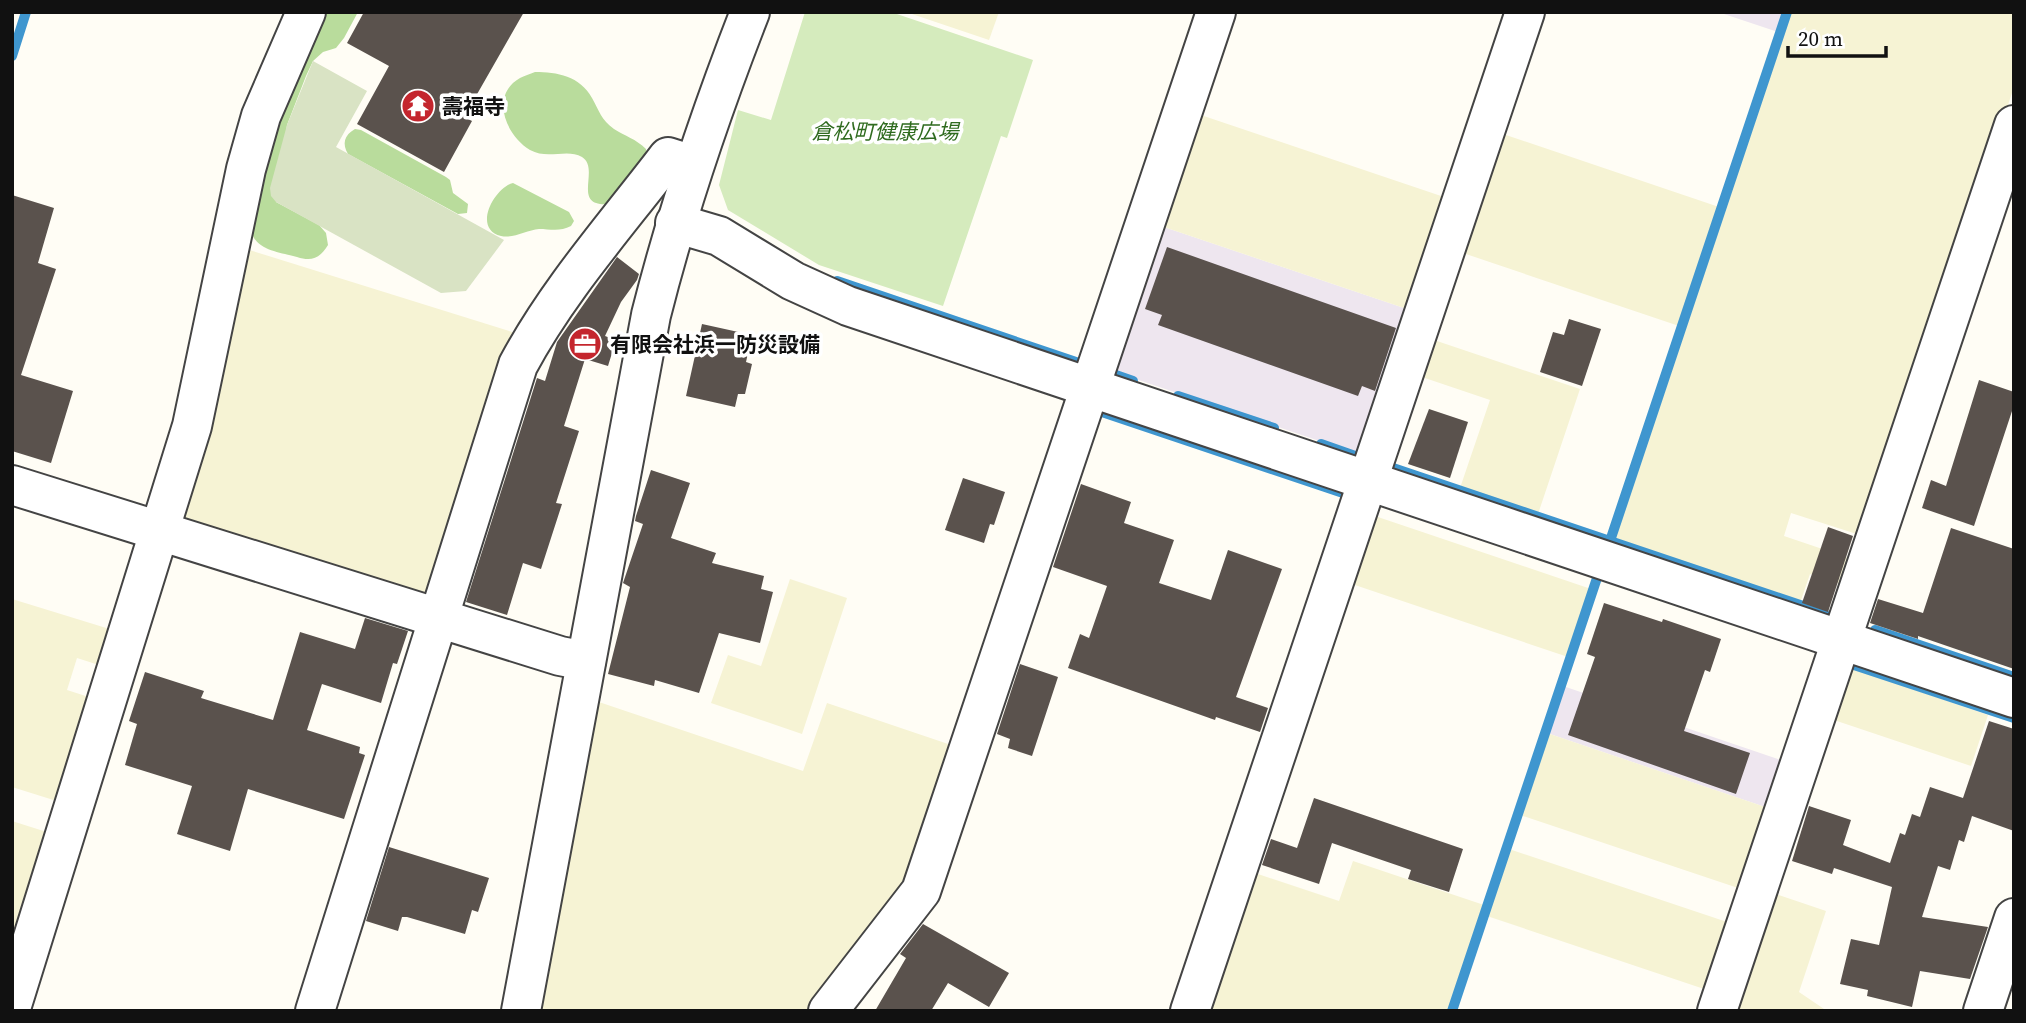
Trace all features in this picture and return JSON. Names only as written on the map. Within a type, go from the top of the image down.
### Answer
[{"type":"street","points":[[12,1005],[192,426],[261,116],[306,12]]},
{"type":"street","points":[[521,1011],[640,366],[675,223],[693,165],[750,12]]},
{"type":"street","points":[[828,1011],[921,891],[1216,12]]},
{"type":"street","points":[[1190,1011],[1525,12]]},
{"type":"street","points":[[1717,1011],[2014,125]]},
{"type":"street","points":[[315,1011],[518,365],[533,337],[668,157],[693,165]]},
{"type":"street","points":[[675,223],[719,236],[793,281],[848,306],[2014,698]]},
{"type":"street","points":[[12,485],[560,656],[586,661]]},
{"type":"street","points":[[1983,1011],[2014,918]]},
{"type":"shaded area","points":[[906,12],[999,12],[989,40]]},
{"type":"shaded area","points":[[1718,12],[1784,12],[1778,32]]},
{"type":"shaded area","points":[[1789,12],[2014,12],[2014,87],[1863,536],[1791,513],[1784,536],[1855,560],[1846,586],[1810,574],[1800,603],[1613,539]]},
{"type":"shaded area","points":[[1192,112],[1447,198],[1410,310],[1155,224]]},
{"type":"shaded area","points":[[1500,133],[1719,207],[1679,326],[1460,252]]},
{"type":"shaded area","points":[[1155,224],[1410,310],[1361,455],[1106,369]]},
{"type":"shaded area","points":[[243,248],[522,335],[433,598],[184,520],[179,511]]},
{"type":"shaded area","points":[[1431,339],[1580,389],[1538,514],[1460,488],[1490,400],[1419,376]]},
{"type":"shaded area","points":[[1372,515],[1591,589],[1568,657],[1349,583]]},
{"type":"shaded area","points":[[790,579],[847,598],[802,734],[711,703],[728,655],[761,666]]},
{"type":"shaded area","points":[[12,599],[116,631],[105,667],[77,658],[67,690],[95,699],[63,803],[12,787]]},
{"type":"shaded area","points":[[1845,666],[1988,715],[1971,766],[1828,718]]},
{"type":"shaded area","points":[[1563,686],[1787,762],[1771,809],[1547,733]]},
{"type":"shaded area","points":[[596,701],[803,771],[827,703],[954,746],[908,885],[810,1011],[539,1011]]},
{"type":"shaded area","points":[[1547,733],[1771,809],[1744,890],[1520,815]]},
{"type":"shaded area","points":[[12,821],[53,834],[12,964]]},
{"type":"shaded area","points":[[1509,849],[1733,924],[1710,991],[1487,916]]},
{"type":"shaded area","points":[[1353,861],[1484,905],[1449,1011],[1206,1011],[1252,872],[1339,901]]},
{"type":"shaded area","points":[[1770,892],[1826,911],[1799,992],[1827,1011],[1730,1011]]},
{"type":"green space","points":[[319,12],[358,12],[336,48],[323,52],[313,61],[287,125],[276,202],[319,225],[326,233],[328,245],[319,256],[307,259],[262,246],[254,238],[251,222],[254,196],[274,128]]},
{"type":"green space","name":"倉松町健康広場","points":[[805,12],[891,12],[1033,60],[1007,138],[1001,136],[943,306],[819,265],[728,210],[719,185],[738,110],[771,120]]},
{"type":"green space","points":[[313,61],[367,91],[336,147],[504,240],[466,291],[441,293],[276,202],[271,196],[270,188],[287,125]]},
{"type":"green space","points":[[535,72],[560,74],[574,80],[587,91],[610,126],[646,149],[647,158],[609,204],[591,200],[588,194],[589,170],[582,157],[530,150],[521,143],[508,125],[504,115],[505,94],[520,78]]},
{"type":"green space","points":[[355,129],[450,180],[453,193],[468,204],[467,213],[458,214],[348,154],[345,140]]},
{"type":"green space","points":[[513,183],[569,212],[574,221],[571,226],[559,230],[539,229],[510,236],[492,232],[488,225],[489,209],[499,192]]},
{"type":"building","points":[[364,12],[524,12],[464,117],[472,121],[444,172],[357,124],[389,66],[347,43]]},
{"type":"building","points":[[12,195],[54,208],[38,263],[56,269],[21,375],[73,391],[51,463],[12,451]]},
{"type":"building","points":[[1167,247],[1396,328],[1375,391],[1362,386],[1358,396],[1158,325],[1162,315],[1145,309]]},
{"type":"building","points":[[617,257],[639,274],[621,302],[605,336],[616,340],[608,366],[585,359],[564,426],[579,431],[556,503],[562,504],[541,569],[523,563],[507,615],[466,602],[537,378],[545,381],[557,342]]},
{"type":"building","points":[[1569,319],[1601,329],[1582,386],[1540,372],[1553,332],[1564,335]]},
{"type":"building","points":[[702,324],[752,335],[746,362],[752,364],[745,394],[738,394],[735,407],[686,396]]},
{"type":"building","points":[[1979,380],[2014,392],[2014,405],[1974,526],[1922,508],[1931,480],[1946,486]]},
{"type":"building","points":[[1429,409],[1468,422],[1450,478],[1408,464]]},
{"type":"building","points":[[651,470],[690,483],[671,538],[716,553],[712,563],[764,576],[761,589],[773,592],[760,643],[719,633],[699,693],[655,680],[654,686],[608,674],[630,587],[623,583],[643,524],[635,521],[636,516]]},
{"type":"building","points":[[963,478],[1005,492],[994,525],[990,524],[984,543],[945,530]]},
{"type":"building","points":[[1081,484],[1131,502],[1124,523],[1174,540],[1159,583],[1211,600],[1228,550],[1282,569],[1236,697],[1268,708],[1260,732],[1216,717],[1215,720],[1068,668],[1080,634],[1089,638],[1107,586],[1053,567]]},
{"type":"building","points":[[1828,527],[1853,536],[1828,612],[1802,603]]},
{"type":"building","points":[[1951,528],[2014,549],[2014,669],[1918,636],[1918,639],[1870,623],[1878,599],[1923,613]]},
{"type":"building","points":[[1604,603],[1721,639],[1710,672],[1705,670],[1684,731],[1750,753],[1736,794],[1568,735],[1595,657],[1587,654]]},
{"type":"building","points":[[365,618],[408,631],[397,664],[393,663],[381,703],[322,684],[307,730],[360,747],[359,753],[365,755],[344,819],[248,789],[230,851],[177,834],[192,786],[125,765],[137,724],[129,721],[145,672],[204,691],[201,698],[273,720],[300,632],[355,649]]},
{"type":"building","points":[[1020,664],[1058,677],[1032,756],[1008,748],[1010,739],[997,734]]},
{"type":"building","points":[[1989,721],[2014,729],[2014,831],[1972,816],[1964,842],[1959,840],[1950,870],[1938,866],[1922,917],[1988,927],[1970,979],[1920,971],[1912,1007],[1867,996],[1868,990],[1840,984],[1851,939],[1879,945],[1892,887],[1834,868],[1832,874],[1792,861],[1809,806],[1851,820],[1843,845],[1890,863],[1900,833],[1905,835],[1912,814],[1920,817],[1930,787],[1963,798]]},
{"type":"building","points":[[1314,798],[1463,849],[1449,892],[1408,879],[1411,870],[1332,843],[1319,884],[1262,865],[1271,839],[1297,848]]},
{"type":"building","points":[[389,847],[489,878],[478,912],[472,910],[465,934],[407,917],[402,917],[398,931],[366,921]]},
{"type":"building","points":[[923,924],[1009,973],[989,1007],[948,983],[931,1011],[875,1011],[906,958],[900,954]]},
{"type":"waterway","points":[[12,56],[26,12]]},
{"type":"waterway","points":[[1610,541],[1787,12]]},
{"type":"waterway","points":[[837,281],[1076,362]]},
{"type":"waterway","points":[[1110,373],[1133,381]]},
{"type":"waterway","points":[[1178,396],[1274,428]]},
{"type":"waterway","points":[[1093,409],[1346,494]]},
{"type":"waterway","points":[[1321,444],[1358,457]]},
{"type":"waterway","points":[[1390,467],[1824,613]]},
{"type":"waterway","points":[[1452,1011],[1597,578]]},
{"type":"waterway","points":[[1875,630],[2014,677]]},
{"type":"waterway","points":[[1851,664],[2014,718]]},
{"type":"place","name":"壽福寺","points":[[418,106]]},
{"type":"place","name":"有限会社浜一防災設備","points":[[585,344]]}]
